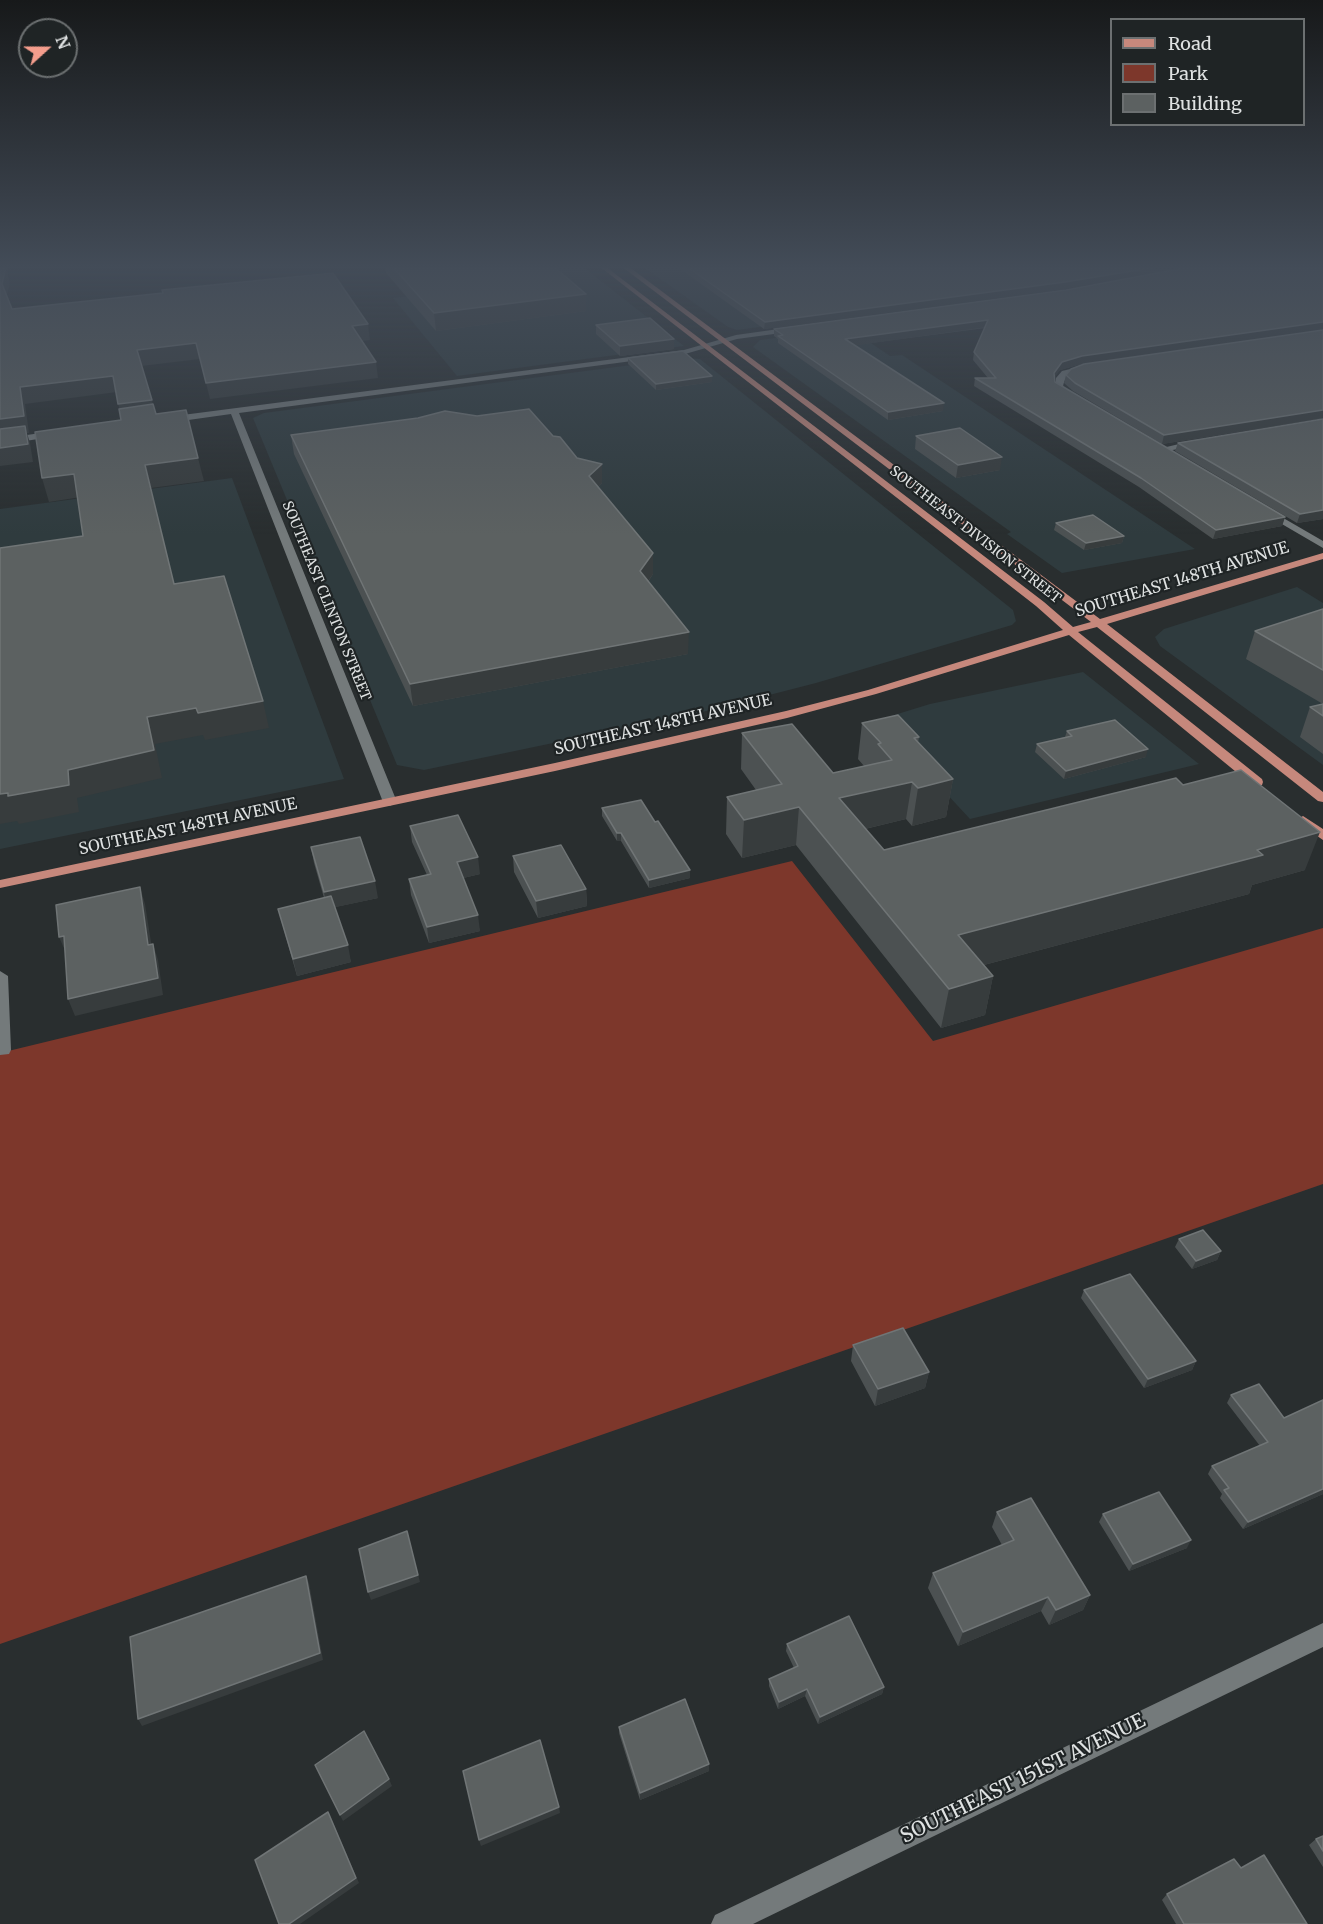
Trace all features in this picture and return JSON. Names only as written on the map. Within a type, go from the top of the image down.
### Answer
[{"type":"main road","name":"SOUTHEAST DIVISION STREET","points":[[720,356],[1031,597],[1268,792]]},
{"type":"main road","name":"SOUTHEAST DIVISION STREET","points":[[745,356],[1098,623],[1323,798]]},
{"type":"main road","name":"SOUTHEAST 148TH AVENUE","points":[[0,884],[390,802],[808,709],[1323,556]]},
{"type":"main road","points":[[1296,814],[1323,836]]},
{"type":"street","points":[[154,421],[656,356]]},
{"type":"street","points":[[1079,401],[1059,388],[1060,378],[1065,373],[1092,367]]},
{"type":"street","name":"SOUTHEAST CLINTON STREET","points":[[234,411],[390,802]]},
{"type":"street","points":[[0,441],[68,433]]},
{"type":"street","points":[[1162,449],[1208,441]]},
{"type":"street","points":[[1152,443],[1172,455]]},
{"type":"street","points":[[1254,504],[1323,545]]},
{"type":"street","points":[[0,976],[3,1050]]},
{"type":"street","name":"SOUTHEAST 151ST AVENUE","points":[[724,1924],[1323,1635]]},
{"type":"shaded area","points":[[440,356],[610,356],[457,376]]},
{"type":"shaded area","points":[[765,356],[903,356],[1195,549],[1062,573],[1007,534],[1011,532]]},
{"type":"shaded area","points":[[685,358],[700,359],[1013,610],[1016,621],[1012,625],[816,683],[711,710],[424,770],[397,765],[253,418],[264,413]]},
{"type":"shaded area","points":[[232,478],[344,779],[0,849],[0,509]]},
{"type":"shaded area","points":[[1297,587],[1323,603],[1323,765],[1160,646],[1155,637],[1164,629]]},
{"type":"shaded area","points":[[1083,672],[1199,764],[970,819],[878,720],[930,704]]},
{"type":"green space","points":[[792,861],[933,1041],[1323,928],[1323,1184],[0,1644],[0,1053]]},
{"type":"building","points":[[0,356],[139,356],[152,400],[118,404],[113,376],[20,387],[24,416],[0,419]]},
{"type":"building","points":[[199,356],[372,356],[376,362],[206,383]]},
{"type":"building","points":[[689,356],[712,376],[656,384],[628,358]]},
{"type":"building","points":[[807,356],[871,356],[944,403],[888,412]]},
{"type":"building","points":[[977,356],[1084,356],[1062,362],[1054,373],[1055,382],[1285,517],[1216,530],[1141,478],[975,378],[996,378]]},
{"type":"building","points":[[1142,356],[1323,356],[1323,410],[1164,435],[1075,383],[1066,375],[1071,369],[1084,364]]},
{"type":"building","points":[[153,404],[156,414],[186,410],[198,458],[145,465],[174,584],[224,576],[263,701],[198,713],[196,708],[147,717],[154,750],[68,770],[69,785],[8,796],[8,793],[0,794],[0,548],[83,536],[74,474],[42,478],[35,432],[121,420],[119,409]]},
{"type":"building","points":[[529,409],[553,436],[560,437],[577,458],[602,464],[589,476],[653,553],[640,571],[689,632],[410,684],[291,435],[418,418],[445,411],[477,416]]},
{"type":"building","points":[[1323,419],[1323,510],[1300,514],[1178,443]]},
{"type":"building","points":[[25,426],[28,444],[0,448],[0,429]]},
{"type":"building","points":[[960,428],[1002,457],[958,465],[916,436]]},
{"type":"building","points":[[1093,515],[1124,536],[1086,543],[1056,523]]},
{"type":"building","points":[[1323,609],[1323,670],[1255,631]]},
{"type":"building","points":[[1323,704],[1323,716],[1310,707]]},
{"type":"building","points":[[898,715],[919,737],[914,738],[953,779],[918,788],[912,782],[839,798],[884,850],[1176,778],[1183,785],[1241,770],[1320,832],[1257,850],[1263,855],[958,935],[993,976],[949,989],[799,807],[744,820],[727,797],[782,784],[742,733],[792,724],[833,773],[892,760],[878,744],[881,743],[862,723]]},
{"type":"building","points":[[1115,720],[1148,749],[1066,771],[1037,744],[1072,736],[1067,731]]},
{"type":"building","points":[[641,800],[655,822],[658,821],[690,870],[649,880],[621,833],[617,833],[602,808]]},
{"type":"building","points":[[458,815],[478,857],[457,862],[478,915],[427,927],[409,879],[431,874],[410,826]]},
{"type":"building","points":[[360,837],[375,881],[324,892],[311,847]]},
{"type":"building","points":[[561,845],[586,889],[536,901],[513,856]]},
{"type":"building","points":[[140,887],[148,945],[153,944],[158,978],[68,999],[64,936],[59,937],[56,905]]},
{"type":"building","points":[[331,896],[348,945],[293,959],[278,909]]},
{"type":"building","points":[[1203,1230],[1221,1251],[1196,1261],[1179,1239]]},
{"type":"building","points":[[1130,1274],[1196,1361],[1148,1379],[1084,1290]]},
{"type":"building","points":[[903,1328],[929,1372],[878,1389],[853,1345]]},
{"type":"building","points":[[1259,1384],[1284,1418],[1323,1400],[1323,1489],[1248,1522],[1224,1490],[1229,1488],[1212,1466],[1268,1442],[1231,1395]]},
{"type":"building","points":[[1159,1492],[1191,1540],[1133,1564],[1103,1514]]},
{"type":"building","points":[[1031,1498],[1090,1595],[1056,1610],[1048,1597],[963,1632],[933,1573],[1014,1540],[997,1512]]},
{"type":"building","points":[[407,1531],[418,1575],[368,1592],[359,1549]]},
{"type":"building","points":[[306,1576],[320,1653],[138,1719],[130,1637]]},
{"type":"building","points":[[849,1616],[884,1687],[820,1717],[807,1689],[779,1702],[769,1679],[798,1666],[787,1644]]},
{"type":"building","points":[[685,1699],[709,1764],[640,1793],[619,1727]]},
{"type":"building","points":[[364,1731],[389,1779],[340,1815],[315,1765]]},
{"type":"building","points":[[540,1740],[559,1807],[479,1840],[463,1771]]},
{"type":"building","points":[[328,1812],[356,1878],[289,1924],[279,1924],[255,1860]]},
{"type":"building","points":[[1323,1836],[1323,1851],[1316,1839]]},
{"type":"building","points":[[1264,1855],[1307,1924],[1184,1924],[1167,1894],[1234,1859],[1241,1868]]}]
